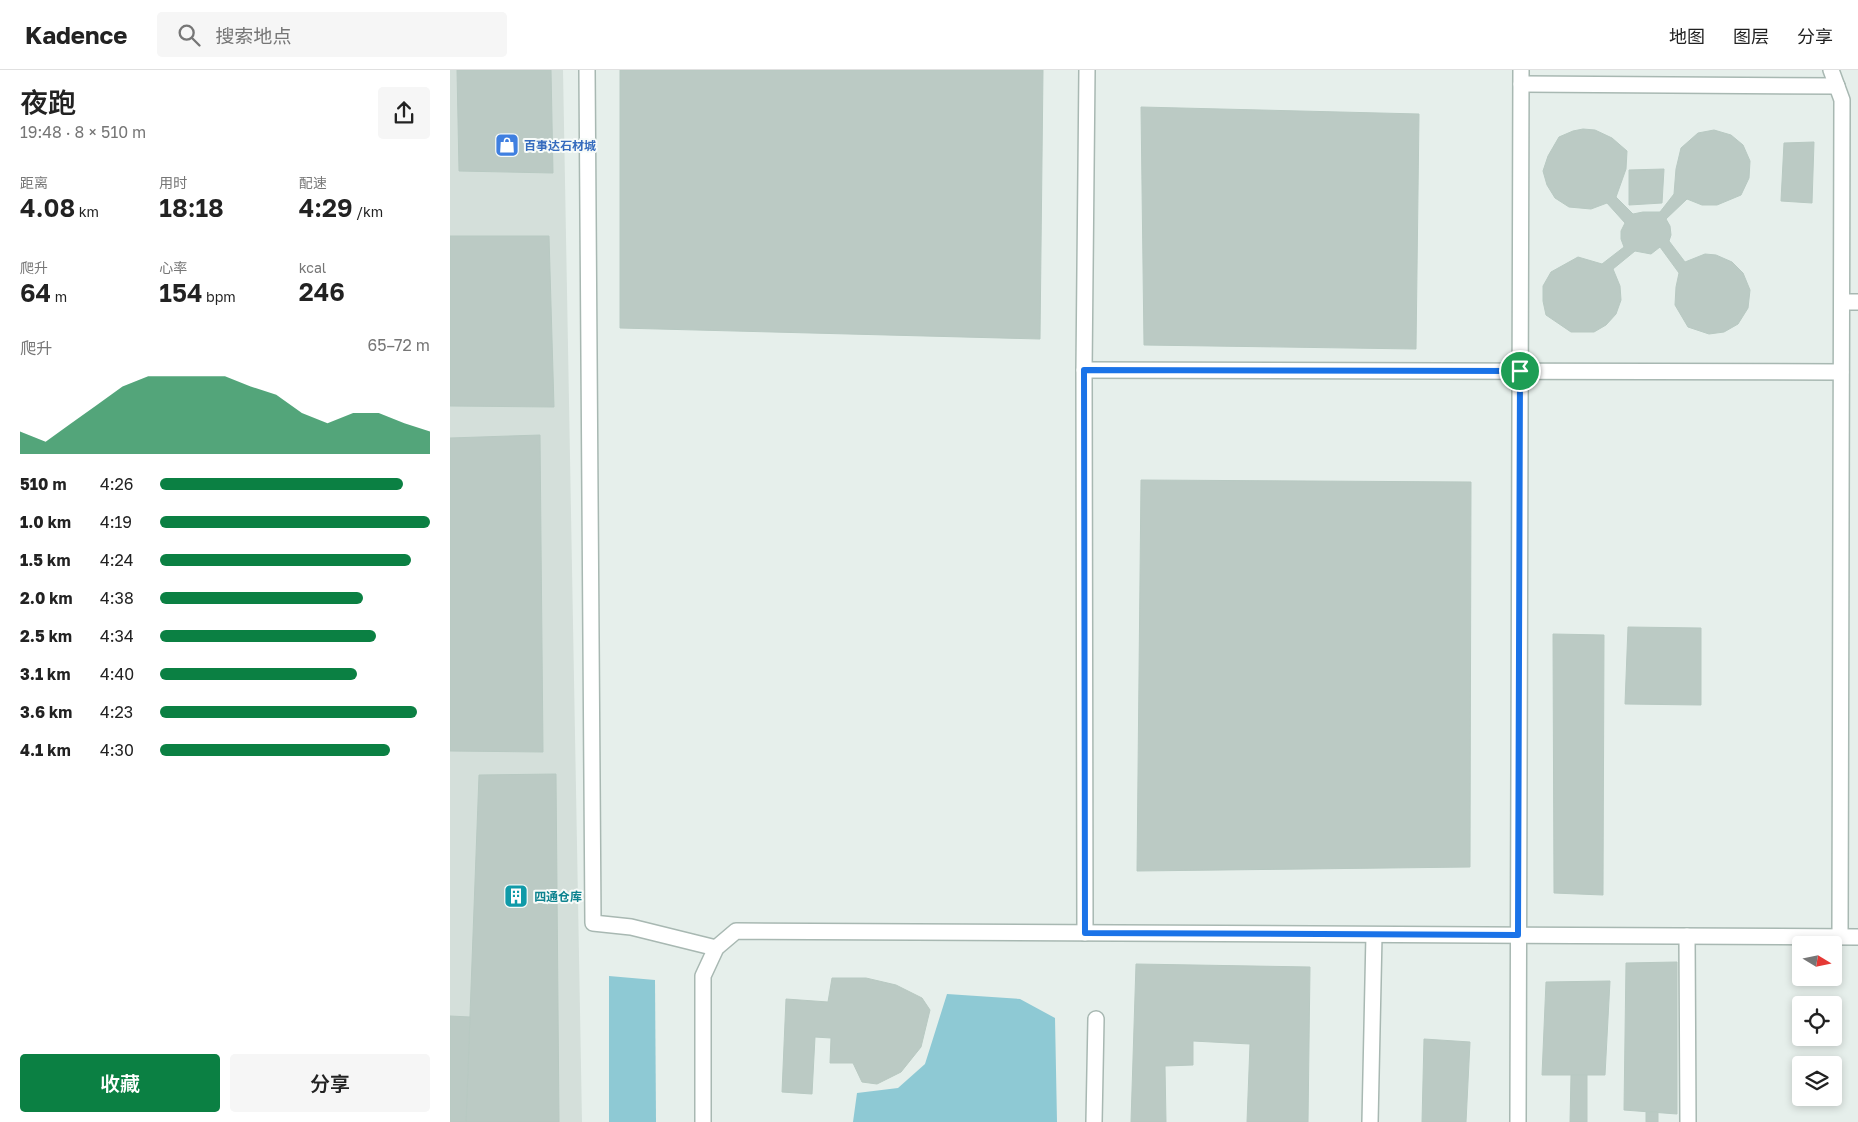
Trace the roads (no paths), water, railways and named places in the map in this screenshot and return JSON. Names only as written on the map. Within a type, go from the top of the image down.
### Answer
[{"type":"street","points":[[587,70],[592,922],[631,927],[716,948]]},
{"type":"street","points":[[1085,933],[1084,370],[1086,70]]},
{"type":"street","points":[[1831,70],[1842,100],[1840,936]]},
{"type":"street","points":[[1518,1122],[1521,77],[1837,86]]},
{"type":"street","points":[[1842,302],[1858,302]]},
{"type":"street","points":[[1084,370],[1841,372]]},
{"type":"street","points":[[704,1122],[703,976],[716,948],[736,931],[1792,936]]},
{"type":"street","points":[[1370,1122],[1374,935]]},
{"type":"street","points":[[1687,936],[1688,1122]]},
{"type":"street","points":[[1842,936],[1858,937]]},
{"type":"street","points":[[1094,1122],[1096,1019]]},
{"type":"water","points":[[609,976],[655,980],[656,1122],[609,1122]]},
{"type":"water","points":[[947,994],[1020,999],[1055,1018],[1057,1122],[853,1122],[857,1093],[898,1088],[925,1064]]},
{"type":"place","name":"百事达石材城","points":[[507,145]]},
{"type":"place","name":"四通仓库","points":[[516,896]]}]
